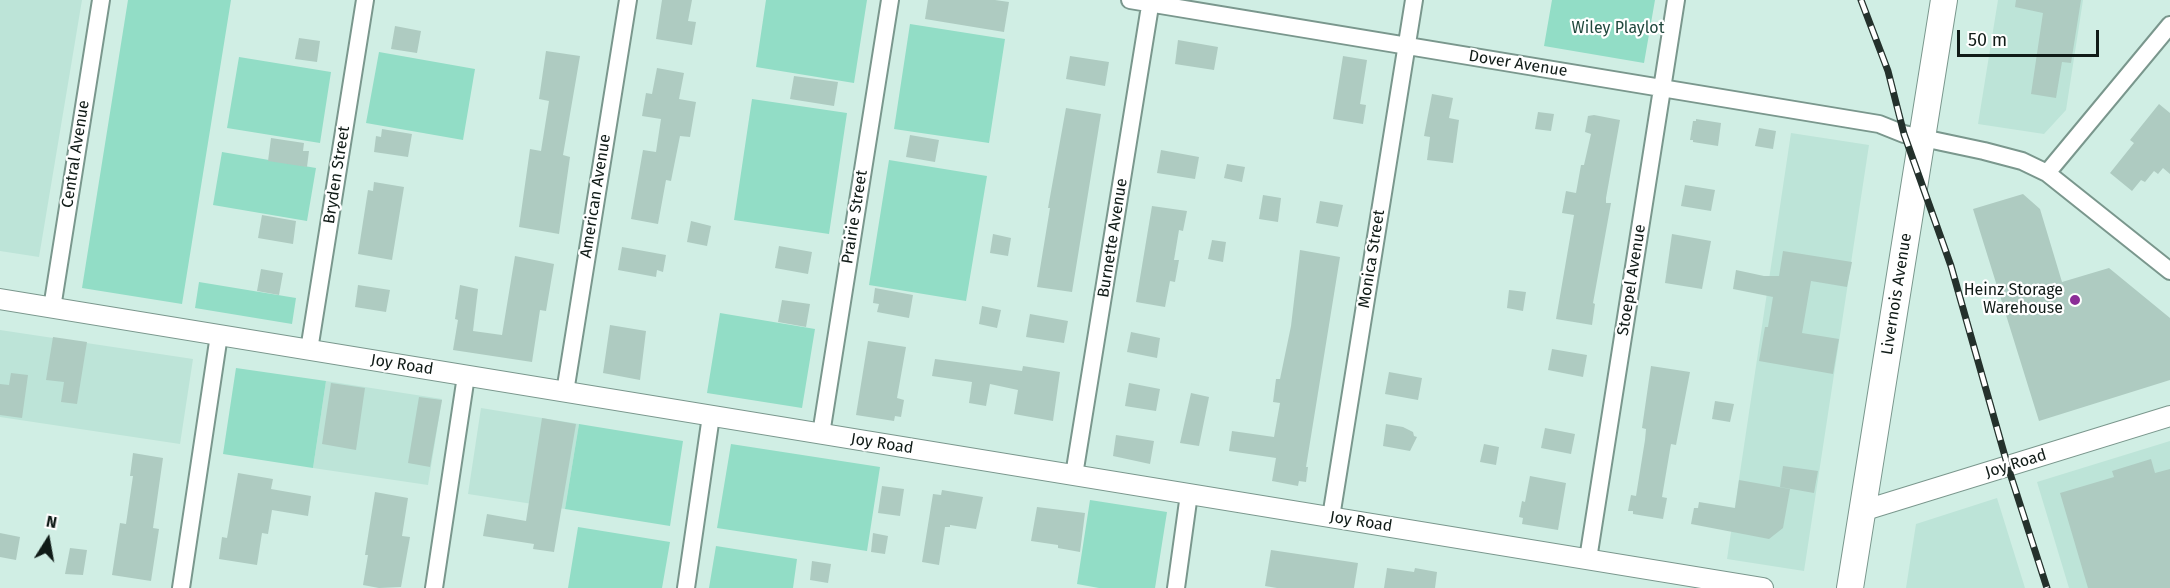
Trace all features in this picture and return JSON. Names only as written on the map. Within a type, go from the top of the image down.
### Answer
[{"type":"main road","name":"Livernois Avenue","points":[[1850,588],[1913,136],[1944,0]]},
{"type":"street","name":"Central Avenue","points":[[52,308],[101,0]]},
{"type":"street","name":"Bryden Street","points":[[309,350],[365,0]]},
{"type":"street","name":"American Avenue","points":[[565,392],[628,0]]},
{"type":"street","name":"Prairie Street","points":[[821,434],[890,0]]},
{"type":"street","name":"Dover Avenue","points":[[1130,0],[1879,124],[1913,136],[1984,151],[2022,161],[2047,173],[2170,271]]},
{"type":"street","name":"Monica Street","points":[[1331,517],[1414,0]]},
{"type":"street","name":"Stoepel Avenue","points":[[1588,559],[1676,0]]},
{"type":"street","name":"Burnette Avenue","points":[[1074,475],[1151,2]]},
{"type":"street","points":[[2047,173],[2170,25]]},
{"type":"street","name":"Joy Road","points":[[0,299],[1763,588]]},
{"type":"street","points":[[181,588],[219,335]]},
{"type":"street","points":[[434,588],[466,376]]},
{"type":"street","points":[[686,588],[711,416]]},
{"type":"street","name":"Joy Road","points":[[1862,512],[2170,416]]},
{"type":"street","points":[[1176,588],[1189,494]]},
{"type":"shaded area","points":[[0,0],[82,0],[39,257],[0,251]]},
{"type":"shaded area","points":[[1998,0],[2083,0],[2066,110],[2044,134],[1978,124]]},
{"type":"shaded area","points":[[1791,133],[1869,145],[1804,571],[1727,559]]},
{"type":"shaded area","points":[[0,330],[193,359],[180,444],[0,417]]},
{"type":"shaded area","points":[[326,381],[442,399],[428,485],[313,468]]},
{"type":"shaded area","points":[[481,408],[579,424],[565,509],[468,494]]},
{"type":"shaded area","points":[[2170,441],[2170,588],[2069,588],[2037,482]]},
{"type":"shaded area","points":[[1997,498],[2025,588],[1906,588],[1916,524]]},
{"type":"green space","points":[[128,0],[231,0],[182,304],[82,288]]},
{"type":"green space","points":[[766,0],[867,0],[854,83],[756,67]]},
{"type":"green space","name":"Wiley Playlot","points":[[1552,0],[1655,0],[1644,63],[1544,46]]},
{"type":"green space","points":[[910,24],[1005,39],[989,143],[894,129]]},
{"type":"green space","points":[[379,52],[475,69],[463,140],[366,123]]},
{"type":"green space","points":[[239,57],[331,72],[320,143],[227,128]]},
{"type":"green space","points":[[752,99],[847,113],[829,234],[734,220]]},
{"type":"green space","points":[[222,152],[316,168],[307,221],[213,205]]},
{"type":"green space","points":[[889,160],[987,176],[966,301],[869,285]]},
{"type":"green space","points":[[199,282],[296,298],[292,324],[195,308]]},
{"type":"green space","points":[[720,313],[815,329],[802,408],[707,393]]},
{"type":"green space","points":[[236,368],[326,381],[313,468],[223,454]]},
{"type":"green space","points":[[579,424],[683,441],[670,526],[565,509]]},
{"type":"green space","points":[[731,444],[880,467],[867,551],[717,528]]},
{"type":"green space","points":[[1090,500],[1167,512],[1155,588],[1099,588],[1077,584]]},
{"type":"green space","points":[[578,527],[670,542],[662,588],[568,588]]},
{"type":"green space","points":[[716,546],[797,559],[793,588],[709,588]]},
{"type":"building","points":[[662,0],[692,0],[688,21],[696,22],[692,45],[656,39]]},
{"type":"building","points":[[928,0],[1009,2],[1004,32],[925,19]]},
{"type":"building","points":[[2016,0],[2081,0],[2071,63],[2062,62],[2056,98],[2031,94],[2043,13],[2015,7]]},
{"type":"building","points":[[395,26],[421,31],[417,53],[391,49]]},
{"type":"building","points":[[299,38],[320,41],[317,62],[295,59]]},
{"type":"building","points":[[1178,40],[1218,47],[1214,70],[1175,64]]},
{"type":"building","points":[[546,51],[580,56],[563,155],[570,157],[559,234],[519,227],[530,149],[541,151],[549,101],[539,99]]},
{"type":"building","points":[[1070,56],[1109,62],[1105,86],[1066,79]]},
{"type":"building","points":[[1343,56],[1367,60],[1360,104],[1366,105],[1363,124],[1333,119]]},
{"type":"building","points":[[657,68],[684,73],[679,99],[696,102],[690,137],[680,136],[671,181],[666,180],[658,224],[631,219],[643,150],[656,152],[661,119],[642,116],[646,93],[652,94]]},
{"type":"building","points":[[794,76],[838,82],[834,106],[790,99]]},
{"type":"building","points":[[1432,94],[1453,98],[1449,118],[1459,120],[1453,163],[1427,160],[1430,137],[1424,136]]},
{"type":"building","points":[[2159,104],[2170,113],[2170,174],[2163,168],[2158,174],[2154,171],[2145,182],[2141,180],[2132,191],[2110,173],[2134,143],[2130,140]]},
{"type":"building","points":[[1066,108],[1101,114],[1072,292],[1037,287]]},
{"type":"building","points":[[1538,112],[1554,114],[1551,131],[1535,129]]},
{"type":"building","points":[[1588,116],[1620,120],[1606,198],[1606,203],[1611,203],[1593,303],[1595,304],[1592,325],[1556,319],[1574,215],[1562,213],[1566,191],[1576,193],[1581,165],[1584,165],[1591,134],[1585,132]]},
{"type":"building","points":[[1696,119],[1721,123],[1718,146],[1690,140],[1693,121]]},
{"type":"building","points":[[1759,128],[1776,131],[1773,149],[1755,146]]},
{"type":"building","points":[[382,129],[412,134],[408,157],[374,152],[376,136],[381,137]]},
{"type":"building","points":[[910,135],[939,140],[935,162],[906,157]]},
{"type":"building","points":[[271,138],[304,143],[303,151],[309,151],[307,167],[268,161]]},
{"type":"building","points":[[1161,150],[1199,157],[1195,179],[1157,173]]},
{"type":"building","points":[[1227,164],[1245,167],[1242,182],[1224,178]]},
{"type":"building","points":[[374,182],[404,187],[392,260],[358,254],[368,190],[373,191]]},
{"type":"building","points":[[1685,185],[1715,190],[1711,211],[1681,206]]},
{"type":"building","name":"Heinz Storage Warehouse","points":[[2023,194],[2040,209],[2062,282],[2109,268],[2170,318],[2170,380],[2039,421],[1973,209]]},
{"type":"building","points":[[1263,195],[1281,198],[1278,222],[1259,219]]},
{"type":"building","points":[[1320,201],[1343,205],[1338,227],[1316,223]]},
{"type":"building","points":[[1152,206],[1187,211],[1183,231],[1179,230],[1174,260],[1179,260],[1175,282],[1170,281],[1165,307],[1136,302]]},
{"type":"building","points":[[262,215],[296,221],[293,244],[258,238]]},
{"type":"building","points":[[691,221],[711,226],[707,246],[687,242]]},
{"type":"building","points":[[993,234],[1011,238],[1008,256],[990,253]]},
{"type":"building","points":[[1672,234],[1711,241],[1702,289],[1665,283]]},
{"type":"building","points":[[1212,240],[1226,242],[1223,262],[1208,259]]},
{"type":"building","points":[[779,246],[812,252],[808,274],[775,268]]},
{"type":"building","points":[[622,247],[666,255],[663,272],[657,270],[656,277],[618,270]]},
{"type":"building","points":[[1300,250],[1340,257],[1306,467],[1308,467],[1306,482],[1299,481],[1298,486],[1272,481],[1276,458],[1229,451],[1232,431],[1274,437],[1280,403],[1273,402],[1276,379],[1280,379],[1291,326]]},
{"type":"building","points":[[1783,251],[1852,262],[1847,287],[1811,281],[1802,333],[1839,339],[1833,374],[1759,361],[1773,297],[1733,289],[1736,270],[1764,276],[1779,276]]},
{"type":"building","points":[[515,256],[554,264],[546,311],[540,310],[532,362],[453,350],[460,285],[478,289],[473,331],[502,335]]},
{"type":"building","points":[[261,269],[283,273],[279,295],[257,291]]},
{"type":"building","points":[[358,285],[390,290],[386,312],[355,307]]},
{"type":"building","points":[[875,288],[913,295],[909,318],[877,312],[879,304],[873,303]]},
{"type":"building","points":[[1509,290],[1526,292],[1523,311],[1507,308]]},
{"type":"building","points":[[782,300],[810,304],[806,327],[778,322]]},
{"type":"building","points":[[982,306],[1001,310],[997,328],[979,324]]},
{"type":"building","points":[[1030,314],[1068,321],[1064,343],[1026,337]]},
{"type":"building","points":[[610,325],[646,331],[640,380],[603,373]]},
{"type":"building","points":[[1131,332],[1160,338],[1157,358],[1127,352]]},
{"type":"building","points":[[53,337],[87,342],[77,404],[61,402],[64,382],[46,380]]},
{"type":"building","points":[[868,341],[906,347],[897,398],[904,400],[901,417],[895,416],[894,421],[856,415]]},
{"type":"building","points":[[1552,349],[1587,355],[1583,377],[1548,370]]},
{"type":"building","points":[[935,359],[1022,371],[1023,366],[1060,372],[1053,421],[1014,414],[1018,390],[990,384],[986,406],[969,403],[972,382],[932,376]]},
{"type":"building","points":[[1651,366],[1690,372],[1676,445],[1671,444],[1662,497],[1667,498],[1663,519],[1633,514],[1633,511],[1628,511],[1631,495],[1636,496],[1645,440],[1646,429],[1642,428]]},
{"type":"building","points":[[1389,372],[1422,378],[1418,400],[1385,394]]},
{"type":"building","points":[[11,373],[28,375],[22,418],[0,415],[0,384],[9,385]]},
{"type":"building","points":[[331,383],[365,388],[356,450],[322,444]]},
{"type":"building","points":[[1129,383],[1160,389],[1156,411],[1125,406]]},
{"type":"building","points":[[1191,393],[1209,397],[1199,446],[1180,443]]},
{"type":"building","points":[[419,397],[442,400],[430,467],[408,463]]},
{"type":"building","points":[[1715,401],[1734,404],[1730,422],[1712,419]]},
{"type":"building","points":[[542,418],[576,424],[554,552],[533,549],[534,544],[483,536],[487,514],[526,521]]},
{"type":"building","points":[[1386,424],[1403,427],[1413,432],[1417,437],[1410,451],[1383,446]]},
{"type":"building","points":[[1545,428],[1575,434],[1571,454],[1541,448]]},
{"type":"building","points":[[1116,435],[1154,441],[1150,464],[1113,456]]},
{"type":"building","points":[[1484,444],[1499,447],[1496,465],[1480,462]]},
{"type":"building","points":[[133,453],[163,458],[153,528],[159,529],[151,581],[112,575],[120,523],[126,524],[133,476],[130,476]]},
{"type":"building","points":[[2151,459],[2155,473],[2170,469],[2170,588],[2088,588],[2060,493],[2114,477],[2112,471]]},
{"type":"building","points":[[1783,466],[1818,471],[1814,493],[1780,487]]},
{"type":"building","points":[[238,473],[273,479],[271,489],[311,496],[308,516],[272,510],[268,534],[262,533],[257,565],[219,559],[222,537],[227,538]]},
{"type":"building","points":[[1530,476],[1566,483],[1558,530],[1522,524],[1523,518],[1519,517],[1522,501],[1525,502]]},
{"type":"building","points":[[1739,480],[1790,489],[1783,528],[1769,539],[1691,524],[1694,508],[1698,508],[1699,502],[1735,508]]},
{"type":"building","points":[[882,486],[904,489],[900,516],[878,513]]},
{"type":"building","points":[[942,490],[983,497],[976,529],[950,525],[950,527],[945,527],[939,565],[922,562],[933,494],[941,495]]},
{"type":"building","points":[[375,492],[408,498],[402,536],[410,537],[401,587],[379,588],[363,585],[368,555],[365,555]]},
{"type":"building","points":[[1037,507],[1085,513],[1080,552],[1058,548],[1058,545],[1031,541]]},
{"type":"building","points":[[0,533],[20,537],[16,560],[0,557]]},
{"type":"building","points":[[873,533],[888,536],[885,554],[871,552]]},
{"type":"building","points":[[70,548],[87,550],[83,575],[65,574]]},
{"type":"building","points":[[1271,550],[1358,563],[1354,588],[1265,586]]},
{"type":"building","points":[[812,561],[831,564],[828,583],[810,580]]},
{"type":"building","points":[[1387,568],[1414,572],[1415,568],[1437,572],[1435,588],[1384,588]]},
{"type":"railway","points":[[1861,0],[1888,71],[1904,134],[1951,266],[2008,467],[2047,588]]},
{"type":"place","name":"Heinz Storage Warehouse","points":[[2075,300]]}]
